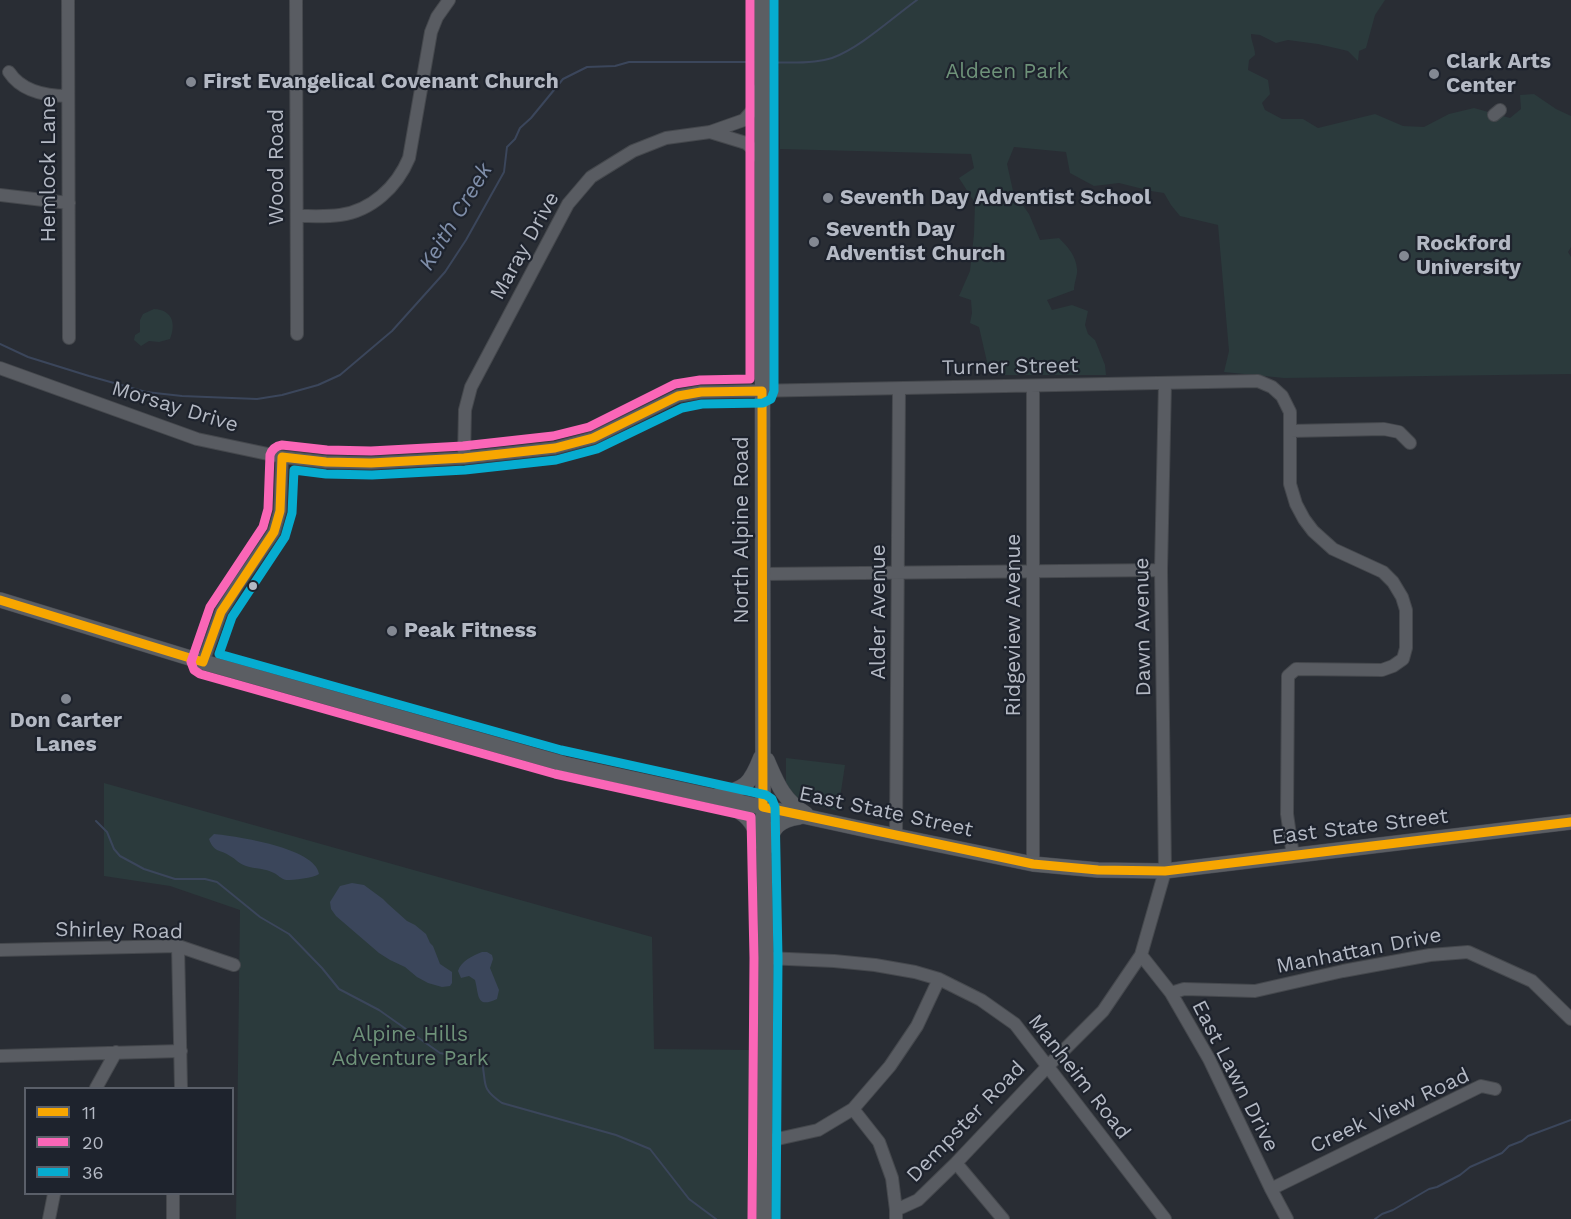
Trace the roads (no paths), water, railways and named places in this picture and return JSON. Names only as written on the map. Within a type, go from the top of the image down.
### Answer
[{"type":"main road","name":"North Alpine Road","points":[[762,0],[763,751],[766,958],[764,1219]]},
{"type":"main road","name":"East State Street","points":[[0,600],[203,662],[558,762],[1033,864],[1098,870],[1165,871],[1571,822]]},
{"type":"main road","points":[[714,796],[740,789],[748,784],[763,751]]},
{"type":"main road","points":[[763,751],[779,789],[797,808],[812,817]]},
{"type":"main road","points":[[714,796],[749,818],[765,855]]},
{"type":"main road","points":[[765,855],[772,832],[781,821],[812,817]]},
{"type":"street","name":"Hemlock Lane","points":[[68,0],[69,338]]},
{"type":"street","name":"Wood Road","points":[[296,0],[297,333]]},
{"type":"street","points":[[297,216],[341,215],[357,210],[376,200],[396,182],[409,158],[431,32],[437,17],[449,0]]},
{"type":"street","points":[[9,72],[15,82],[30,90],[53,96],[68,96]]},
{"type":"street","points":[[710,132],[744,120],[752,111],[763,76]]},
{"type":"street","points":[[710,132],[746,143],[763,162]]},
{"type":"street","name":"Maray Drive","points":[[464,458],[465,410],[471,387],[568,204],[591,177],[633,151],[666,138],[710,132]]},
{"type":"street","points":[[0,195],[69,203]]},
{"type":"street","name":"Morsay Drive","points":[[0,369],[197,439],[282,457],[326,462],[371,463],[464,458],[555,448],[592,438],[678,396],[701,392],[762,391]]},
{"type":"street","name":"Turner Street","points":[[762,391],[1258,381],[1272,387],[1282,396],[1290,412],[1290,431]]},
{"type":"street","name":"Dawn Avenue","points":[[1165,383],[1161,570],[1165,871]]},
{"type":"street","name":"Ridgeview Avenue","points":[[1033,386],[1033,864]]},
{"type":"street","name":"Alder Avenue","points":[[896,836],[899,389]]},
{"type":"street","points":[[1293,856],[1287,814],[1288,676],[1296,669],[1383,670],[1403,658],[1407,648],[1406,610],[1402,597],[1393,582],[1383,572],[1333,549],[1313,531],[1304,519],[1296,504],[1290,484],[1290,431],[1384,429],[1399,432],[1410,443]]},
{"type":"street","points":[[203,662],[221,612],[274,532],[280,511],[282,457]]},
{"type":"street","points":[[763,574],[1161,570]]},
{"type":"street","name":"Dempster Road","points":[[896,1214],[918,1200],[956,1163],[1103,1011],[1141,955],[1165,871]]},
{"type":"street","points":[[178,946],[182,1087]]},
{"type":"street","name":"Shirley Road","points":[[0,950],[178,946],[234,965]]},
{"type":"street","name":"Manhattan Drive","points":[[1171,993],[1184,989],[1255,991],[1343,971],[1430,955],[1468,952],[1532,981],[1571,1019]]},
{"type":"street","name":"East Lawn Drive","points":[[1141,955],[1171,993],[1209,1059],[1287,1219]]},
{"type":"street","name":"Manheim Road","points":[[766,958],[875,965],[915,972],[939,979],[981,1000],[1015,1024],[1165,1219]]},
{"type":"street","points":[[764,1142],[818,1130],[853,1109],[890,1066],[917,1026],[939,979]]},
{"type":"street","points":[[0,1056],[182,1051]]},
{"type":"street","points":[[97,1087],[116,1052]]},
{"type":"street","name":"Creek View Road","points":[[1271,1189],[1481,1086],[1495,1089]]},
{"type":"street","points":[[853,1109],[879,1142],[892,1178],[896,1214]]},
{"type":"street","points":[[956,1163],[1003,1219]]},
{"type":"street","points":[[49,1219],[54,1195]]},
{"type":"street","points":[[173,1195],[173,1219]]},
{"type":"water","points":[[214,834],[239,837],[290,850],[315,865],[319,874],[308,878],[286,880],[271,871],[249,867],[213,847],[209,839]]},
{"type":"water","points":[[352,883],[364,885],[426,934],[440,964],[452,972],[450,986],[442,987],[417,977],[405,967],[379,953],[336,916],[331,909],[330,902],[340,886]]},
{"type":"water","points":[[482,952],[492,955],[490,968],[499,990],[497,999],[490,1002],[480,999],[475,980],[469,976],[461,978],[458,971],[464,962]]},
{"type":"waterway","name":"Keith Creek","points":[[767,62],[809,62],[832,58],[865,40],[917,0]]},
{"type":"waterway","name":"Keith Creek","points":[[0,344],[28,357],[146,392],[257,399],[318,385],[340,375],[392,331],[445,272],[466,240],[504,172],[507,147],[515,139],[520,128],[563,79],[587,67],[615,66],[629,62],[755,62]]},
{"type":"waterway","points":[[96,821],[107,832],[114,849],[120,856],[144,869],[175,879],[205,879],[217,882],[260,917],[289,934],[339,989],[379,1010],[440,1053],[455,1056],[475,1055],[481,1059],[485,1084],[490,1093],[502,1103],[616,1135],[650,1149],[689,1199],[716,1219]]},
{"type":"waterway","points":[[1375,1219],[1429,1189],[1460,1175],[1470,1167],[1502,1153],[1509,1146],[1528,1136],[1571,1120]]},
{"type":"place","name":"Clark Arts Center","points":[[1434,74]]},
{"type":"place","name":"First Evangelical Covenant Church","points":[[191,82]]},
{"type":"place","name":"Seventh Day Adventist School","points":[[828,198]]},
{"type":"place","name":"Seventh Day Adventist Church","points":[[814,242]]},
{"type":"place","name":"Rockford University","points":[[1404,256]]},
{"type":"place","name":"Peak Fitness","points":[[392,631]]},
{"type":"place","name":"Don Carter Lanes","points":[[66,699]]},
{"type":"park label","name":"Aldeen Park","points":[[1007,72]]},
{"type":"park label","name":"Alpine Hills Adventure Park","points":[[410,1047]]}]
